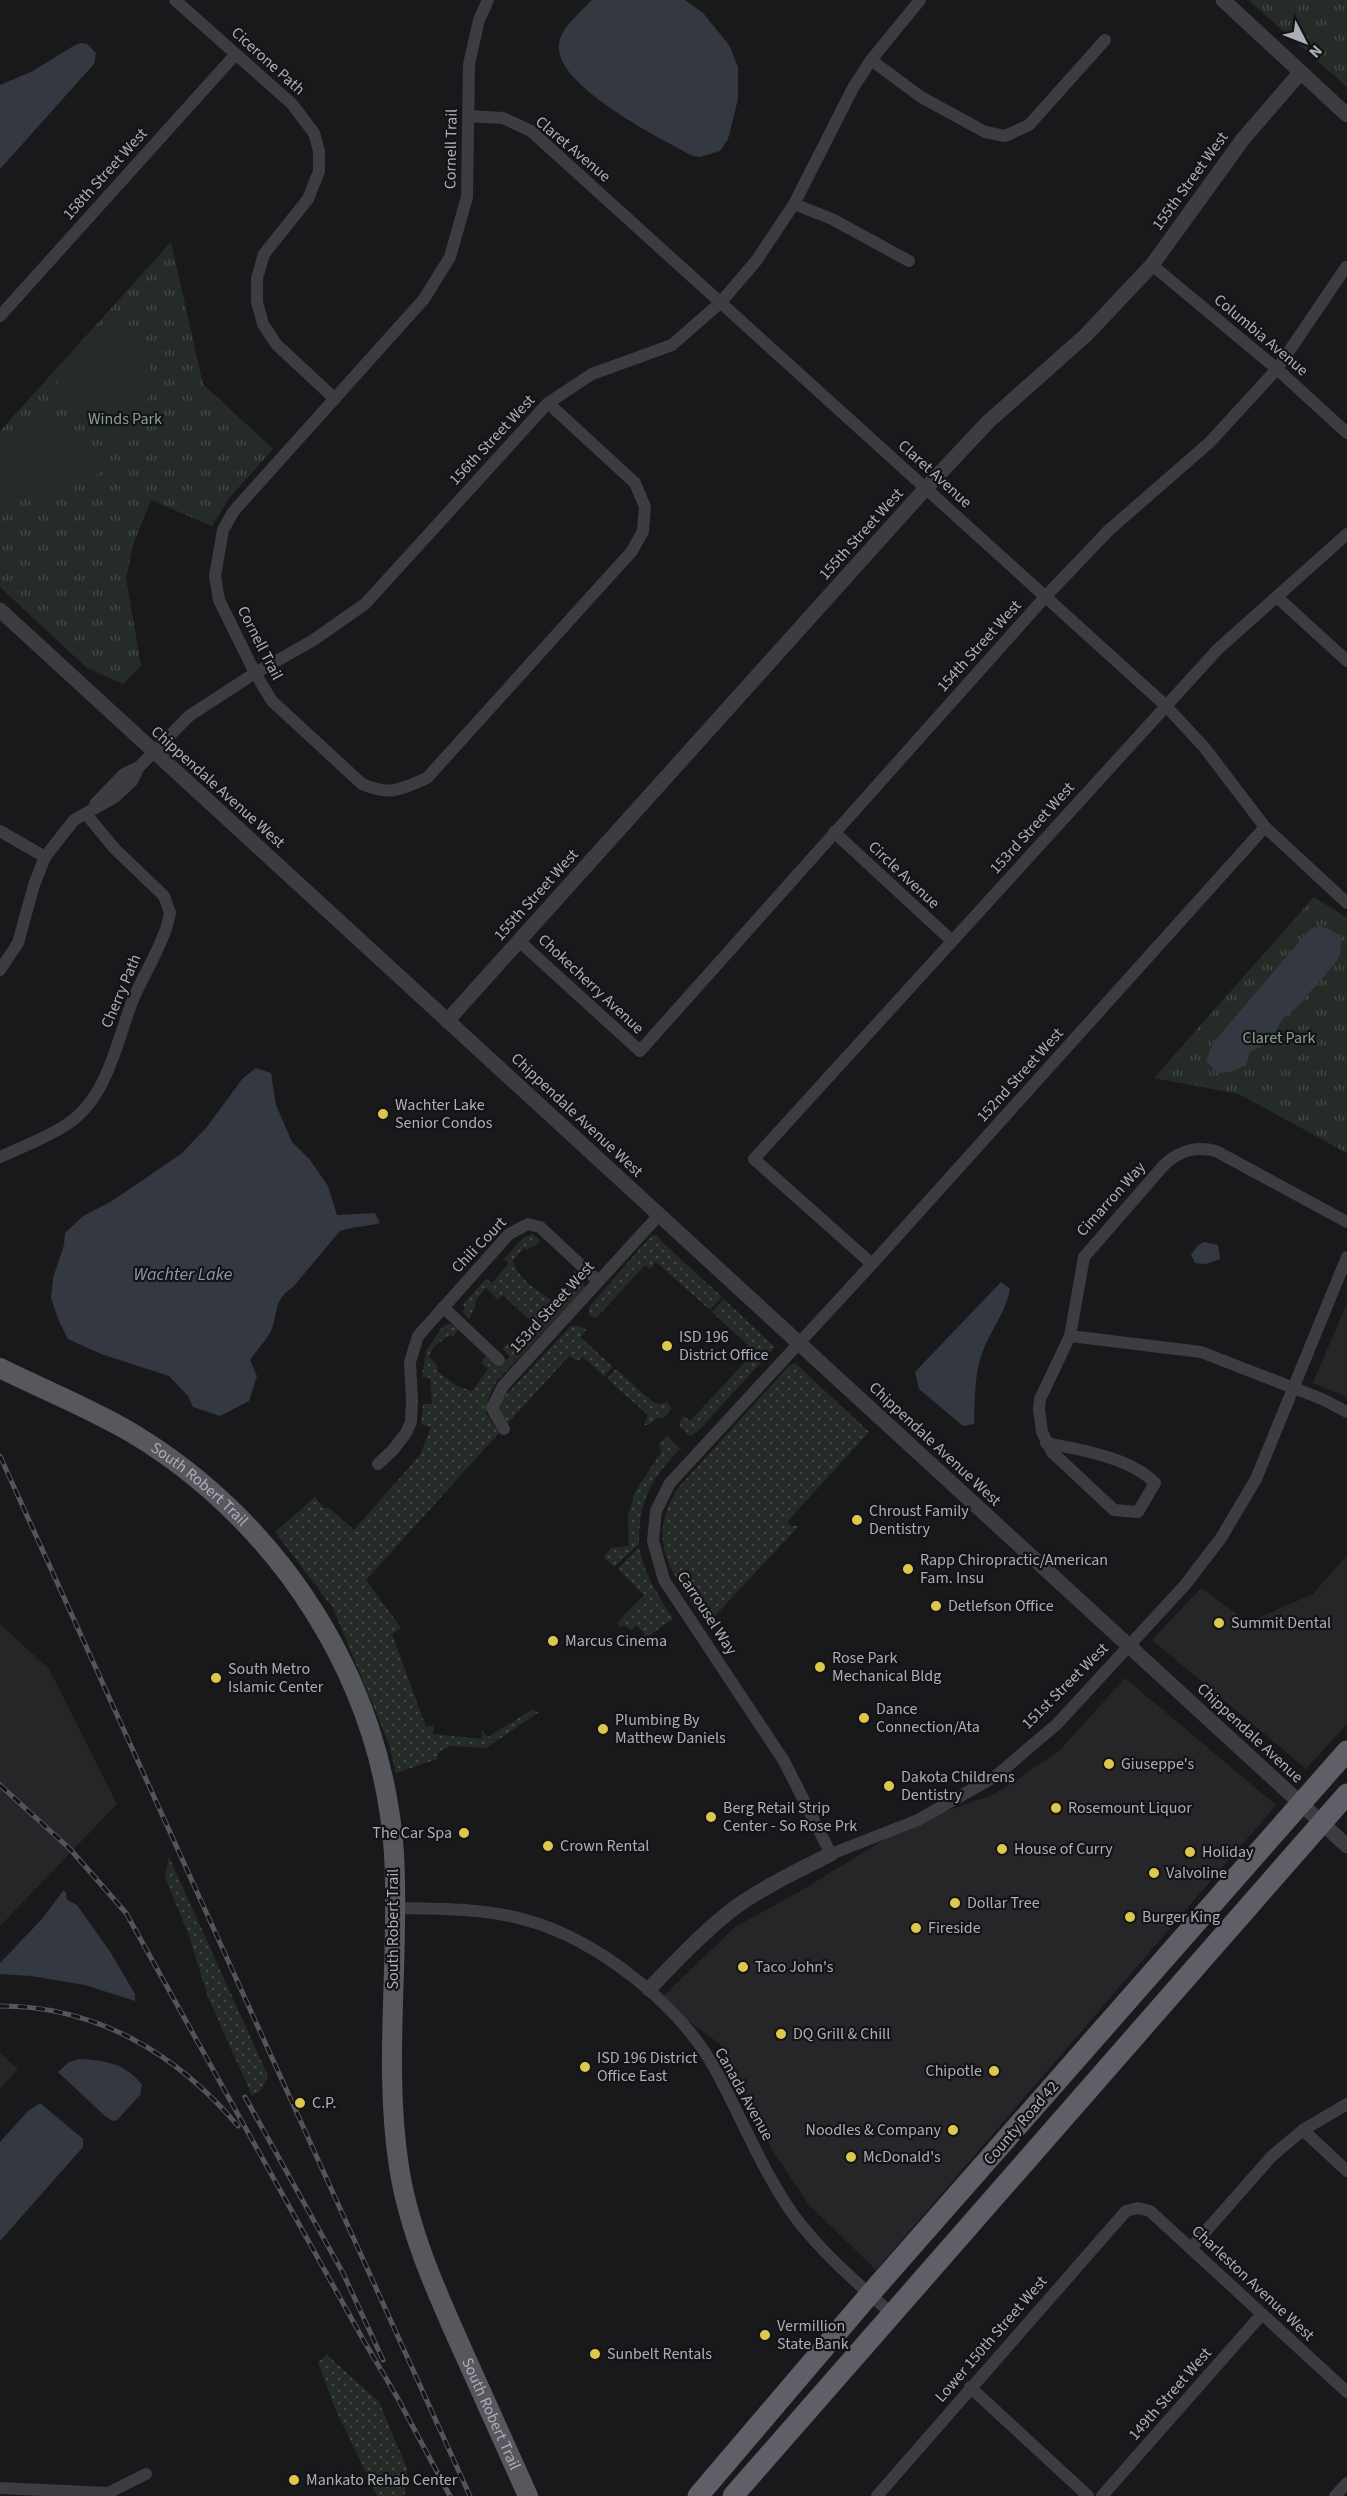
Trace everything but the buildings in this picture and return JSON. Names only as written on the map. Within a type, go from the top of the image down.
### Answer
[{"type":"highway","name":"County Road 42","points":[[698,2496],[870,2294],[1347,1751]]},
{"type":"highway","name":"County Road 42","points":[[733,2496],[1347,1794]]},
{"type":"highway","points":[[958,2237],[972,2216],[1085,2084],[1090,2070],[1091,2044]]},
{"type":"main road","name":"South Robert Trail","points":[[0,1368],[132,1434],[192,1475],[232,1509],[300,1588],[341,1658],[372,1736],[391,1826],[395,1908],[392,2089],[398,2160],[406,2199],[429,2274],[528,2496]]},
{"type":"street","name":"Cicerone Path","points":[[175,0],[292,104],[314,133],[319,151],[319,171],[308,198],[264,254],[257,278],[257,302],[263,324],[276,344],[334,399]]},
{"type":"street","name":"Cornell Trail","points":[[488,0],[479,20],[469,64],[467,197],[450,257],[424,299],[233,512],[223,530],[215,576],[219,600],[255,673],[278,709],[362,784],[378,790],[396,792],[427,778],[632,551],[643,531],[645,507],[635,483],[548,403]]},
{"type":"street","name":"156th Street West","points":[[0,970],[18,943],[34,885],[45,857],[74,820],[115,796],[132,781],[139,767],[189,716],[255,673],[312,641],[365,604],[548,403],[592,374],[672,345],[721,302],[756,261],[794,204],[853,88],[871,60],[920,0]]},
{"type":"street","points":[[1223,0],[1347,114]]},
{"type":"street","points":[[871,60],[921,97],[985,132],[1005,136],[1029,125],[1105,40]]},
{"type":"street","name":"158th Street West","points":[[0,316],[235,55]]},
{"type":"street","name":"155th Street West","points":[[447,1021],[926,488],[988,422],[1086,335],[1152,265],[1243,139],[1300,73]]},
{"type":"street","name":"Claret Avenue","points":[[468,116],[502,118],[531,131],[1165,705],[1204,747],[1265,827],[1347,903]]},
{"type":"street","points":[[794,204],[832,219],[909,261]]},
{"type":"street","name":"Columbia Avenue","points":[[1152,265],[1277,369],[1347,433]]},
{"type":"street","name":"154th Street West","points":[[640,1051],[1046,596],[1109,530],[1210,442],[1277,369],[1346,267]]},
{"type":"street","name":"153rd Street West","points":[[872,1264],[754,1159],[1218,649],[1347,534]]},
{"type":"street","points":[[1277,597],[1347,661]]},
{"type":"street","name":"Chippendale Avenue West","points":[[0,610],[1130,1647]]},
{"type":"street","name":"Cherry Path","points":[[0,1157],[68,1124],[95,1096],[107,1073],[134,999],[168,922],[170,913],[164,896],[114,848],[86,814]]},
{"type":"street","name":"152nd Street West","points":[[798,1343],[872,1264],[1265,827]]},
{"type":"street","points":[[0,831],[45,857]]},
{"type":"street","name":"Circle Avenue","points":[[834,832],[952,942]]},
{"type":"street","name":"Chokecherry Avenue","points":[[519,940],[640,1051]]},
{"type":"street","name":"Cimarron Way","points":[[1046,1443],[1039,1421],[1040,1399],[1070,1336],[1080,1271],[1088,1250],[1164,1165],[1184,1151],[1200,1148],[1216,1151],[1347,1222]]},
{"type":"street","name":"153rd Street West","points":[[504,1429],[492,1408],[503,1386],[659,1215]]},
{"type":"street","name":"Chili Court","points":[[378,1464],[393,1450],[411,1422],[410,1362],[415,1343],[443,1308],[510,1234],[528,1224],[540,1227],[598,1281]]},
{"type":"street","name":"151st Street West","points":[[649,1989],[695,1942],[736,1907],[782,1878],[831,1854],[918,1820],[996,1776],[1057,1724],[1189,1580],[1231,1521],[1260,1470],[1347,1257]]},
{"type":"street","points":[[443,1308],[500,1360]]},
{"type":"street","points":[[1070,1336],[1201,1352],[1294,1388],[1347,1412]]},
{"type":"street","name":"Carrousel Way","points":[[798,1343],[670,1483],[656,1511],[653,1541],[664,1580],[784,1761],[831,1854]]},
{"type":"street","points":[[1046,1443],[1083,1450],[1144,1472],[1155,1483],[1138,1512],[1114,1510],[1060,1460],[1046,1443]]},
{"type":"street","name":"Chippendale Avenue","points":[[1130,1647],[1347,1846]]},
{"type":"street","name":"Canada Avenue","points":[[395,1908],[471,1910],[527,1920],[594,1949],[649,1989],[684,2026],[714,2067],[767,2172],[795,2216],[829,2258],[891,2313]]},
{"type":"street","points":[[1191,2248],[1263,2164],[1303,2130],[1347,2104]]},
{"type":"street","points":[[1303,2130],[1347,2171]]},
{"type":"street","name":"Charleston Avenue West","points":[[1131,2210],[1138,2208],[1150,2211],[1347,2392]]},
{"type":"street","name":"Lower 150th Street West","points":[[877,2495],[1126,2211],[1131,2210]]},
{"type":"street","name":"149th Street West","points":[[1102,2496],[1262,2314]]},
{"type":"street","points":[[970,2387],[1088,2496]]},
{"type":"street","points":[[0,2488],[108,2493],[146,2474]]},
{"type":"street","points":[[1335,2496],[1347,2483]]},
{"type":"shaded area","points":[[1347,1303],[1347,1397],[1313,1383]]},
{"type":"shaded area","points":[[1347,1555],[1347,1724],[1306,1769],[1152,1640],[1201,1588],[1248,1622],[1313,1594]]},
{"type":"shaded area","points":[[0,1624],[49,1669],[117,1804],[0,1926]]},
{"type":"shaded area","points":[[1125,1678],[1276,1805],[876,2270],[809,2205],[771,2148],[720,2044],[659,2000],[735,1927],[804,1889],[909,1824],[995,1794],[1059,1751]]},
{"type":"shaded area","points":[[0,2053],[18,2069],[0,2089]]},
{"type":"green space","points":[[1248,0],[1347,0],[1347,87]]},
{"type":"green space","name":"Winds Park","points":[[171,242],[203,384],[273,449],[230,497],[212,526],[151,500],[134,542],[126,579],[141,666],[123,684],[87,668],[0,587],[0,431]]},
{"type":"green space","points":[[118,314],[142,350],[151,379],[144,409],[124,446],[58,390],[58,381]]},
{"type":"green space","points":[[36,410],[44,410],[111,467],[71,486],[43,494],[14,494],[0,490],[0,453]]},
{"type":"green space","name":"Claret Park","points":[[1314,897],[1347,918],[1347,1153],[1239,1094],[1154,1078]]},
{"type":"green space","points":[[532,1234],[540,1240],[527,1250],[524,1248],[513,1260],[523,1279],[553,1301],[570,1281],[568,1279],[575,1271],[579,1273],[585,1288],[496,1382],[488,1399],[486,1413],[499,1433],[366,1580],[401,1628],[392,1634],[426,1727],[434,1725],[433,1734],[482,1739],[482,1731],[488,1737],[532,1710],[539,1712],[486,1748],[450,1746],[439,1752],[437,1759],[396,1773],[389,1744],[333,1608],[275,1532],[315,1497],[324,1508],[329,1508],[354,1530],[420,1455],[431,1427],[421,1424],[423,1404],[432,1404],[430,1378],[422,1377],[426,1351],[443,1326],[450,1324],[458,1329],[453,1337],[450,1335],[434,1346],[429,1356],[436,1364],[438,1372],[457,1386],[472,1391],[488,1369],[481,1363],[487,1355],[500,1367],[510,1357],[503,1349],[508,1343],[513,1345],[533,1323],[503,1295],[498,1300],[486,1288],[475,1301],[476,1304],[469,1319],[462,1311],[465,1309],[463,1304],[486,1279],[492,1283],[509,1263],[504,1259],[523,1238]]},
{"type":"green space","points":[[657,1235],[722,1297],[710,1310],[656,1262],[650,1269],[645,1265],[599,1315],[594,1318],[589,1314],[589,1307],[651,1236]]},
{"type":"green space","points":[[724,1299],[775,1347],[699,1430],[690,1436],[680,1427],[684,1416],[690,1421],[747,1360],[742,1354],[748,1345],[712,1312]]},
{"type":"green space","points":[[571,1326],[587,1330],[580,1337],[613,1367],[604,1376],[583,1357],[577,1361],[569,1356],[508,1423],[499,1413],[500,1401]]},
{"type":"green space","points":[[795,1363],[869,1432],[787,1522],[792,1526],[799,1526],[710,1621],[703,1620],[682,1588],[666,1557],[663,1525],[668,1507],[678,1488],[789,1366]]},
{"type":"green space","points":[[616,1369],[654,1403],[662,1404],[667,1401],[671,1409],[664,1418],[658,1418],[644,1425],[648,1415],[607,1379]]},
{"type":"green space","points":[[667,1436],[680,1449],[661,1470],[648,1492],[641,1516],[639,1544],[614,1567],[604,1557],[611,1548],[629,1546],[628,1516],[635,1492],[661,1452],[659,1443]]},
{"type":"green space","points":[[639,1547],[648,1576],[673,1619],[640,1642],[638,1640],[645,1634],[636,1625],[631,1630],[617,1623],[644,1595],[618,1569]]},
{"type":"green space","points":[[169,1857],[268,2076],[261,2090],[252,2096],[208,1997],[188,1933],[165,1877]]},
{"type":"green space","points":[[327,2355],[379,2402],[407,2469],[405,2496],[377,2496],[334,2406],[318,2362]]},
{"type":"water","points":[[592,0],[685,0],[703,13],[729,45],[738,67],[738,99],[728,139],[720,151],[700,157],[693,156],[612,109],[590,93],[573,76],[562,60],[559,44],[563,32],[572,20]]},
{"type":"water","points":[[81,43],[87,44],[96,53],[94,64],[0,169],[0,85],[33,71]]},
{"type":"water","points":[[1320,926],[1342,938],[1340,956],[1296,1008],[1283,1018],[1269,1043],[1250,1052],[1246,1065],[1231,1072],[1218,1073],[1206,1061],[1213,1043],[1310,929]]},
{"type":"water","name":"Wachter Lake","points":[[256,1068],[271,1073],[276,1105],[292,1142],[310,1160],[328,1186],[337,1215],[375,1213],[380,1223],[340,1231],[293,1287],[286,1292],[277,1308],[270,1333],[250,1360],[257,1376],[249,1401],[220,1416],[193,1407],[188,1396],[169,1376],[101,1354],[68,1339],[51,1298],[53,1278],[64,1245],[65,1233],[83,1216],[112,1201],[181,1154],[206,1128],[243,1078]]},
{"type":"water","points":[[1204,1242],[1218,1245],[1220,1259],[1206,1264],[1195,1263],[1191,1255],[1197,1246]]},
{"type":"water","points":[[1001,1282],[1010,1289],[1008,1297],[979,1362],[975,1388],[974,1424],[963,1426],[919,1389],[915,1372]]},
{"type":"water","points":[[63,1891],[66,1892],[67,1900],[77,1905],[111,1953],[135,1994],[135,2001],[85,1985],[31,1976],[0,1974],[0,1963],[42,1919]]},
{"type":"water","points":[[79,2059],[114,2064],[128,2072],[142,2085],[140,2095],[117,2120],[113,2121],[105,2116],[58,2072],[69,2062]]},
{"type":"water","points":[[40,2103],[83,2139],[83,2147],[0,2241],[0,2142],[28,2111]]},
{"type":"railway","points":[[0,1456],[470,2496]]},
{"type":"railway","points":[[0,1785],[70,1849],[126,1913],[450,2496]]},
{"type":"railway","points":[[0,2006],[36,2008],[70,2015],[102,2025],[132,2039],[161,2056],[189,2077],[238,2126]]},
{"type":"railway","points":[[245,2097],[343,2273],[383,2360]]},
{"type":"place","name":"Wachter Lake Senior Condos","points":[[383,1114]]},
{"type":"place","name":"ISD 196 District Office","points":[[667,1346]]},
{"type":"place","name":"Chroust Family Dentistry","points":[[857,1520]]},
{"type":"place","name":"Rapp Chiropractic/American Fam. Insu","points":[[908,1569]]},
{"type":"place","name":"Detlefson Office","points":[[936,1606]]},
{"type":"place","name":"Summit Dental","points":[[1219,1623]]},
{"type":"place","name":"Marcus Cinema","points":[[553,1641]]},
{"type":"place","name":"Rose Park Mechanical Bldg","points":[[820,1667]]},
{"type":"place","name":"South Metro Islamic Center","points":[[216,1678]]},
{"type":"place","name":"Dance Connection/Ata","points":[[864,1718]]},
{"type":"place","name":"Plumbing By Matthew Daniels","points":[[603,1729]]},
{"type":"place","name":"Giuseppe's","points":[[1109,1764]]},
{"type":"place","name":"Dakota Childrens Dentistry","points":[[889,1786]]},
{"type":"place","name":"Rosemount Liquor","points":[[1056,1808]]},
{"type":"place","name":"Berg Retail Strip Center - So Rose Prk","points":[[711,1817]]},
{"type":"place","name":"The Car Spa","points":[[464,1833]]},
{"type":"place","name":"Crown Rental","points":[[548,1846]]},
{"type":"place","name":"House of Curry","points":[[1002,1849]]},
{"type":"place","name":"Holiday","points":[[1190,1852]]},
{"type":"place","name":"Valvoline","points":[[1154,1873]]},
{"type":"place","name":"Dollar Tree","points":[[955,1903]]},
{"type":"place","name":"Burger King","points":[[1130,1917]]},
{"type":"place","name":"Fireside","points":[[916,1928]]},
{"type":"place","name":"Taco John's","points":[[743,1967]]},
{"type":"place","name":"DQ Grill & Chill","points":[[781,2034]]},
{"type":"place","name":"ISD 196 District Office East","points":[[585,2067]]},
{"type":"place","name":"Chipotle","points":[[994,2071]]},
{"type":"place","name":"C.P.","points":[[300,2103]]},
{"type":"place","name":"Noodles & Company","points":[[953,2130]]},
{"type":"place","name":"McDonald's","points":[[851,2157]]},
{"type":"place","name":"Vermillion State Bank","points":[[765,2335]]},
{"type":"place","name":"Sunbelt Rentals","points":[[595,2354]]},
{"type":"place","name":"Mankato Rehab Center","points":[[294,2480]]}]
